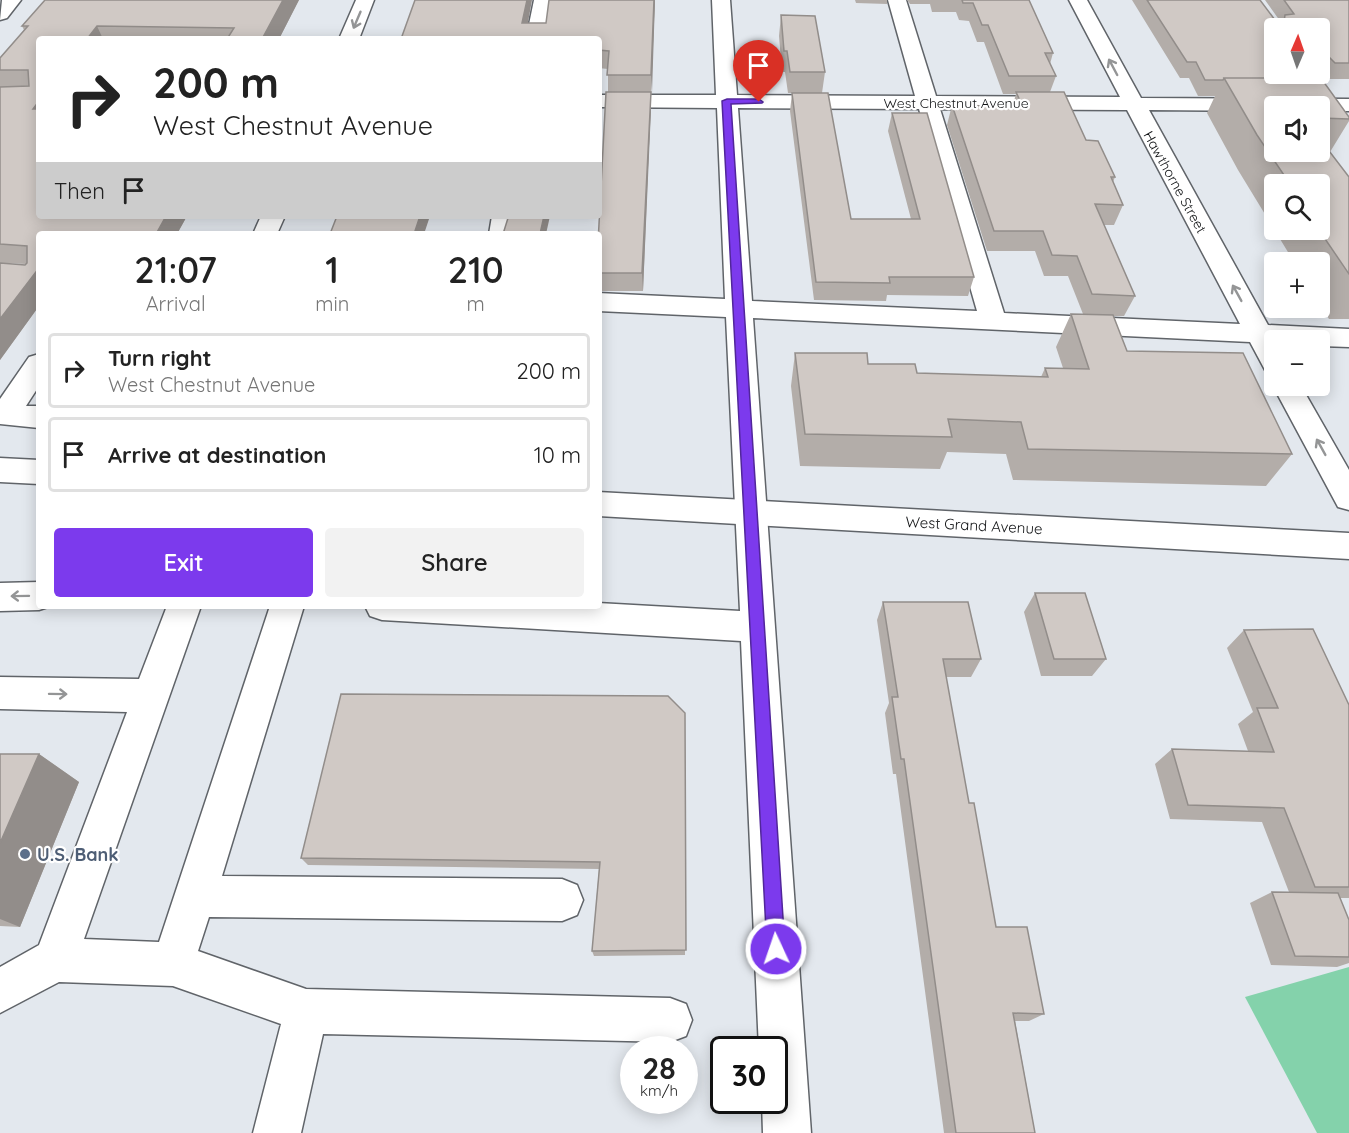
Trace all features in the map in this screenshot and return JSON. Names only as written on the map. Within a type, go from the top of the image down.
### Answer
[{"type":"street","points":[[0,14],[12,0]]},
{"type":"street","points":[[350,36],[365,0]]},
{"type":"street","points":[[537,36],[543,0]]},
{"type":"street","points":[[721,0],[787,1133]]},
{"type":"street","points":[[897,0],[993,321]]},
{"type":"street","name":"Hawthorne Street","points":[[1078,0],[1132,104],[1264,343]]},
{"type":"street","points":[[1318,84],[1341,105],[1349,125]]},
{"type":"street","name":"West Chestnut Avenue","points":[[602,101],[1341,105]]},
{"type":"street","points":[[602,302],[1260,336],[1349,338]]},
{"type":"street","points":[[36,368],[4,416],[36,417]]},
{"type":"street","points":[[1293,396],[1349,498]]},
{"type":"street","points":[[0,470],[36,472]]},
{"type":"street","name":"West Grand Avenue","points":[[602,504],[1349,546]]},
{"type":"street","points":[[0,597],[36,596]]},
{"type":"street","points":[[55,960],[183,609]]},
{"type":"street","points":[[173,964],[286,609]]},
{"type":"street","points":[[436,609],[758,627]]},
{"type":"street","points":[[0,693],[153,696]]},
{"type":"street","points":[[195,896],[562,900]]},
{"type":"street","points":[[0,992],[55,960],[173,964],[306,1011],[670,1020]]},
{"type":"street","points":[[277,1133],[306,1011]]},
{"type":"green space","points":[[1349,967],[1349,1133],[1317,1133],[1245,997]]},
{"type":"building","points":[[45,0],[283,0],[264,36],[229,36],[234,28],[97,26],[89,36],[36,36],[36,105],[33,109],[36,109],[36,219],[164,219],[158,231],[36,231],[36,272],[0,319],[0,263],[25,265],[27,263],[27,246],[0,244],[0,87],[29,86],[28,70],[0,70],[0,58],[28,26],[22,26]]},
{"type":"building","points":[[415,0],[527,0],[522,23],[546,23],[549,0],[654,0],[651,75],[607,75],[609,51],[602,50],[602,36],[402,36]]},
{"type":"building","points":[[962,0],[1029,0],[1053,53],[1045,53],[1056,76],[1009,76],[988,25],[982,25],[973,3],[963,3]]},
{"type":"building","points":[[1147,0],[1260,0],[1274,18],[1264,18],[1264,78],[1205,80],[1196,62],[1187,62]]},
{"type":"building","points":[[1284,0],[1349,0],[1349,63],[1335,63],[1330,58],[1330,18],[1285,18],[1285,15],[1294,14]]},
{"type":"building","points":[[781,15],[815,16],[825,72],[790,72],[787,51],[784,51]]},
{"type":"building","points":[[1224,78],[1264,78],[1264,84],[1325,84],[1349,119],[1330,118],[1330,96],[1264,96],[1264,145]]},
{"type":"building","points":[[606,92],[651,92],[642,273],[602,273],[602,231],[599,231],[599,219],[602,219]]},
{"type":"building","points":[[1016,92],[1064,92],[1086,140],[1098,141],[1115,177],[1111,177],[1123,205],[1095,204],[1135,296],[1092,294],[1077,256],[1052,255],[1043,231],[994,231],[952,105],[1023,107]]},
{"type":"building","points":[[792,93],[828,93],[851,219],[920,219],[892,113],[927,113],[974,277],[889,277],[890,283],[816,282]]},
{"type":"building","points":[[1330,152],[1349,177],[1349,274],[1326,240],[1330,240],[1330,174],[1283,174],[1275,162],[1330,162]]},
{"type":"building","points":[[336,219],[419,219],[415,231],[331,231]]},
{"type":"building","points":[[508,219],[543,219],[541,231],[504,231]]},
{"type":"building","points":[[1071,314],[1113,315],[1127,351],[1243,353],[1292,454],[1028,449],[1021,422],[948,419],[952,437],[805,434],[795,353],[867,353],[868,364],[915,364],[917,373],[1048,377],[1045,368],[1089,369]]},
{"type":"building","points":[[1035,593],[1085,593],[1106,659],[1054,659]]},
{"type":"building","points":[[883,602],[968,602],[981,659],[943,659],[969,803],[974,803],[996,927],[1027,927],[1044,1014],[1013,1013],[1035,1133],[956,1133],[904,759],[901,759],[892,697],[898,697]]},
{"type":"building","points":[[1313,629],[1349,705],[1349,887],[1315,887],[1284,808],[1188,805],[1172,749],[1274,752],[1257,708],[1278,708],[1244,630]]},
{"type":"building","points":[[341,694],[668,696],[685,713],[686,950],[592,951],[600,862],[301,858]]},
{"type":"building","points":[[0,754],[39,754],[0,843]]},
{"type":"building","points":[[1272,892],[1338,893],[1349,920],[1349,957],[1295,956]]},
{"type":"place","name":"U.S. Bank","points":[[25,854]]},
{"type":"route","points":[[759,102],[727,101],[776,949]]}]
